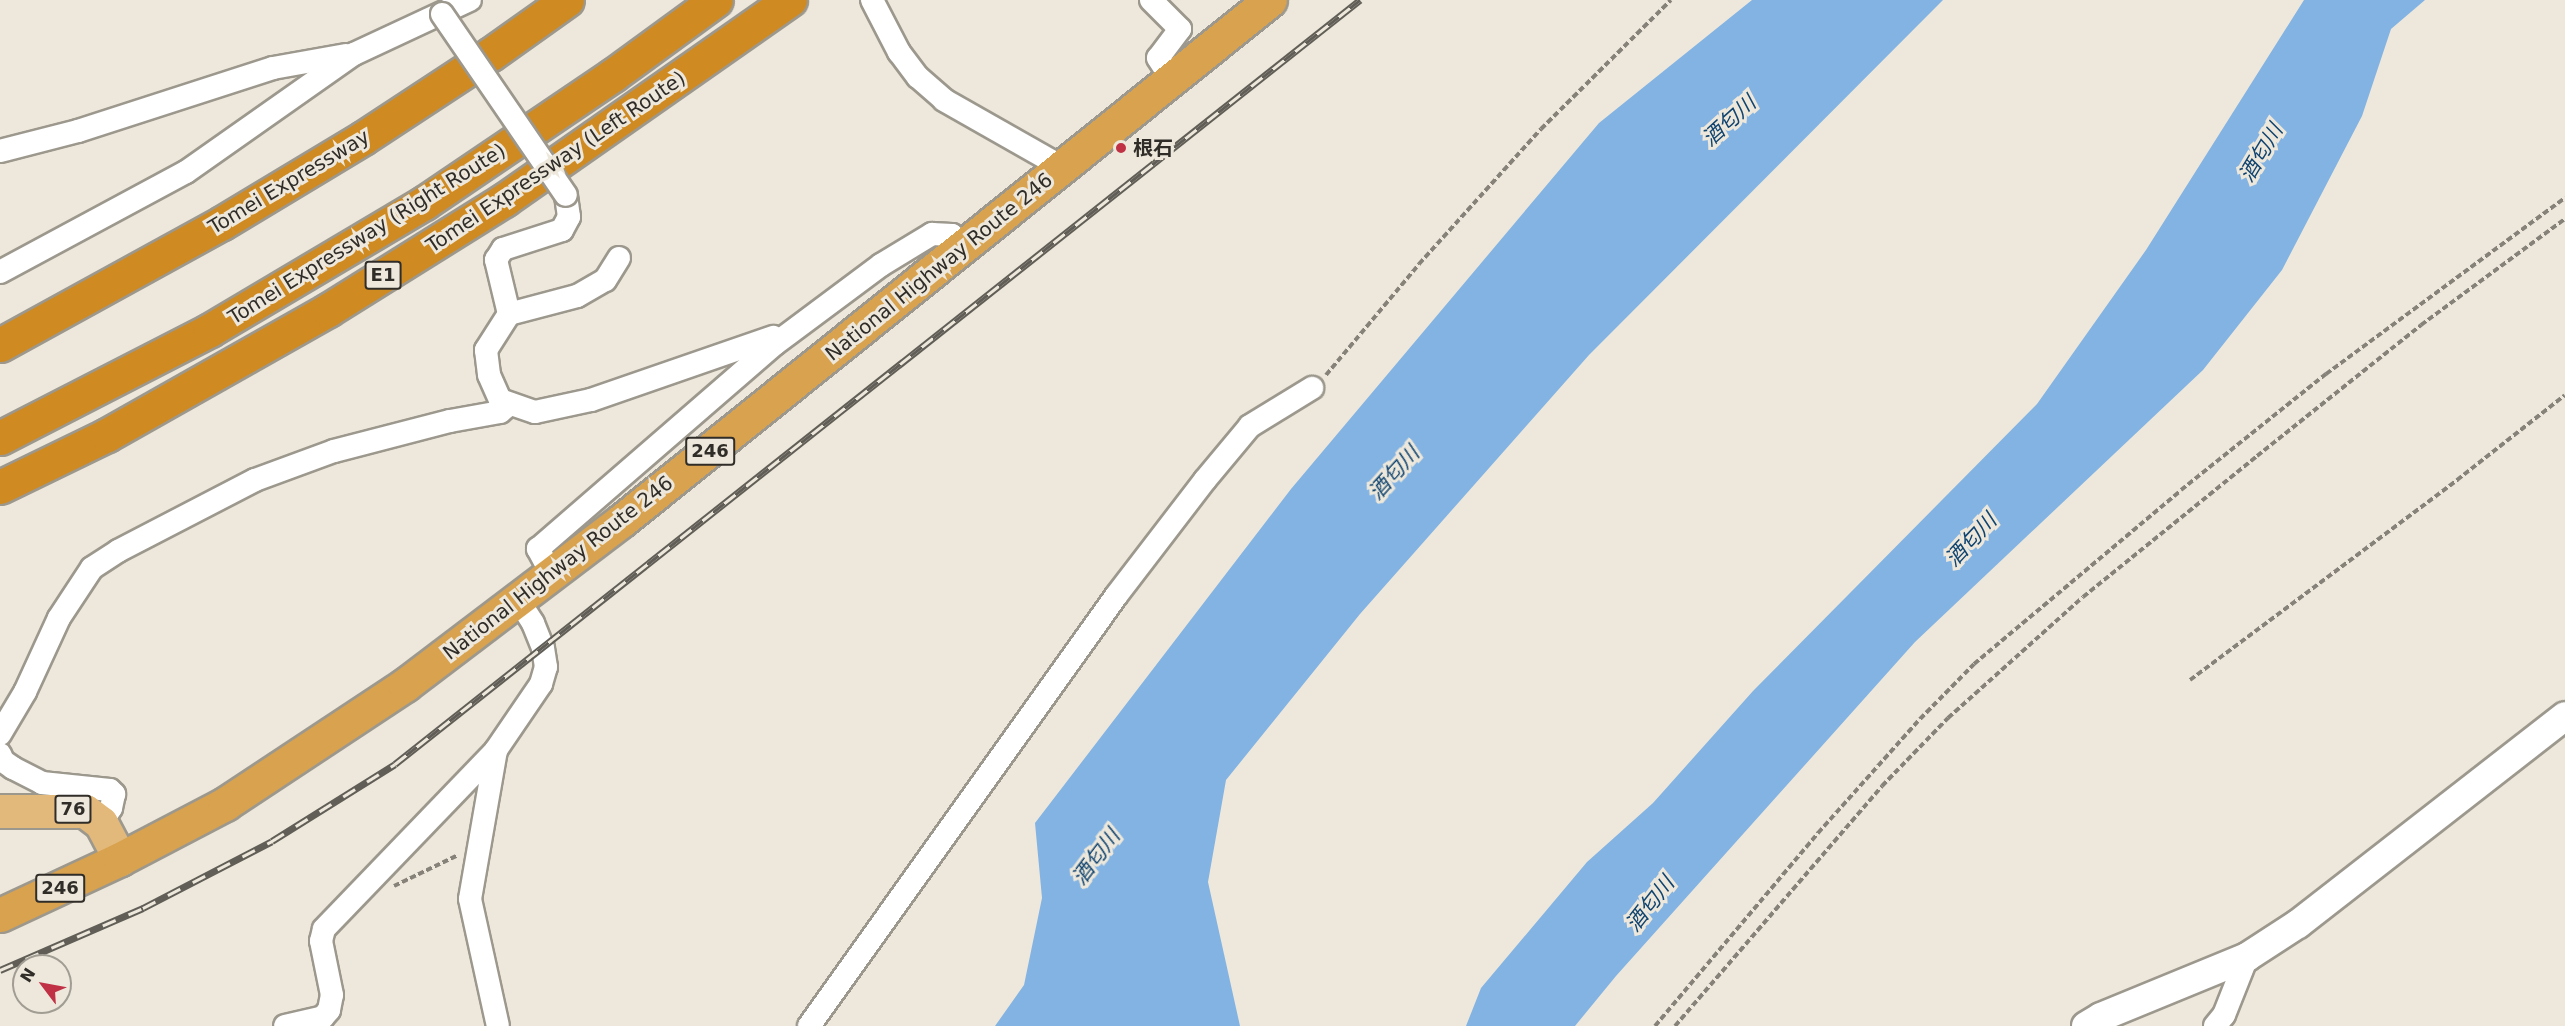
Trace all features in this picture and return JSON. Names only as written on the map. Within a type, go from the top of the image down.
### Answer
[{"type":"highway","name":"Tomei Expressway","points":[[0,345],[222,223],[363,138],[491,54],[567,0]]},
{"type":"highway","name":"Tomei Expressway (Right Route)","points":[[0,438],[210,330],[424,203],[604,82],[716,0]]},
{"type":"highway","name":"Tomei Expressway (Left Route)","points":[[0,487],[107,435],[338,304],[504,200],[748,32],[790,0]]},
{"type":"highway","name":"National Highway Route 246","points":[[0,915],[120,859],[225,804],[405,685],[552,575],[1270,0]]},
{"type":"main road","name":"76","points":[[0,811],[79,810],[96,816],[120,859]]},
{"type":"street","points":[[0,272],[186,172],[354,54],[470,0]]},
{"type":"street","points":[[872,0],[899,52],[918,77],[944,100],[1062,167]]},
{"type":"street","points":[[1151,0],[1180,29],[1158,58],[1171,78]]},
{"type":"street","points":[[442,14],[566,195],[569,217],[562,230],[503,249],[496,260],[509,314]]},
{"type":"street","points":[[0,152],[78,131],[273,68],[354,54]]},
{"type":"street","points":[[552,575],[538,549],[782,339],[881,266],[932,234],[952,235],[963,247]]},
{"type":"street","points":[[619,258],[605,280],[577,297],[509,314],[486,350],[489,375],[500,400],[535,412],[591,400],[773,337],[782,339]]},
{"type":"street","points":[[809,1026],[1116,596],[1205,480],[1250,426],[1312,388]]},
{"type":"street","points":[[0,734],[25,692],[59,618],[92,568],[118,551],[255,480],[333,451],[450,421],[500,412],[510,404]]},
{"type":"street","points":[[285,1026],[323,1017],[329,1010],[332,995],[321,941],[324,929],[496,750],[537,692],[545,675],[546,660],[533,623],[518,600]]},
{"type":"street","points":[[2086,1026],[2102,1017],[2247,957],[2298,924],[2565,716]]},
{"type":"street","points":[[496,750],[482,843],[470,899],[498,1026]]},
{"type":"street","points":[[0,754],[3,761],[13,768],[42,783],[110,790],[114,794],[101,823]]},
{"type":"street","points":[[2215,1026],[2224,1015],[2247,957]]},
{"type":"path","points":[[1312,388],[1341,360],[1419,264],[1541,129],[1671,0]]},
{"type":"path","points":[[1655,1026],[1826,824],[1920,719],[1974,664],[2181,490],[2326,374],[2565,198]]},
{"type":"path","points":[[1675,1026],[1882,786],[1948,718],[2083,597],[2256,456],[2421,325],[2565,219]]},
{"type":"path","points":[[2190,680],[2447,488],[2565,395]]},
{"type":"path","points":[[386,891],[482,843]]},
{"type":"water","name":"酒匂川","points":[[1752,0],[1943,0],[1589,355],[1360,614],[1226,780],[1208,882],[1240,1026],[995,1026],[1024,985],[1042,898],[1035,823],[1291,489],[1599,123]]},
{"type":"water","name":"酒匂川","points":[[2304,0],[2425,0],[2391,29],[2362,116],[2282,270],[2203,370],[1915,642],[1616,976],[1575,1026],[1466,1026],[1481,988],[1587,862],[1653,803],[1753,691],[2037,404],[2146,250]]},
{"type":"railway","points":[[0,970],[143,908],[272,841],[395,764],[1360,0]]},
{"type":"place","name":"根石","points":[[1121,148]]}]
